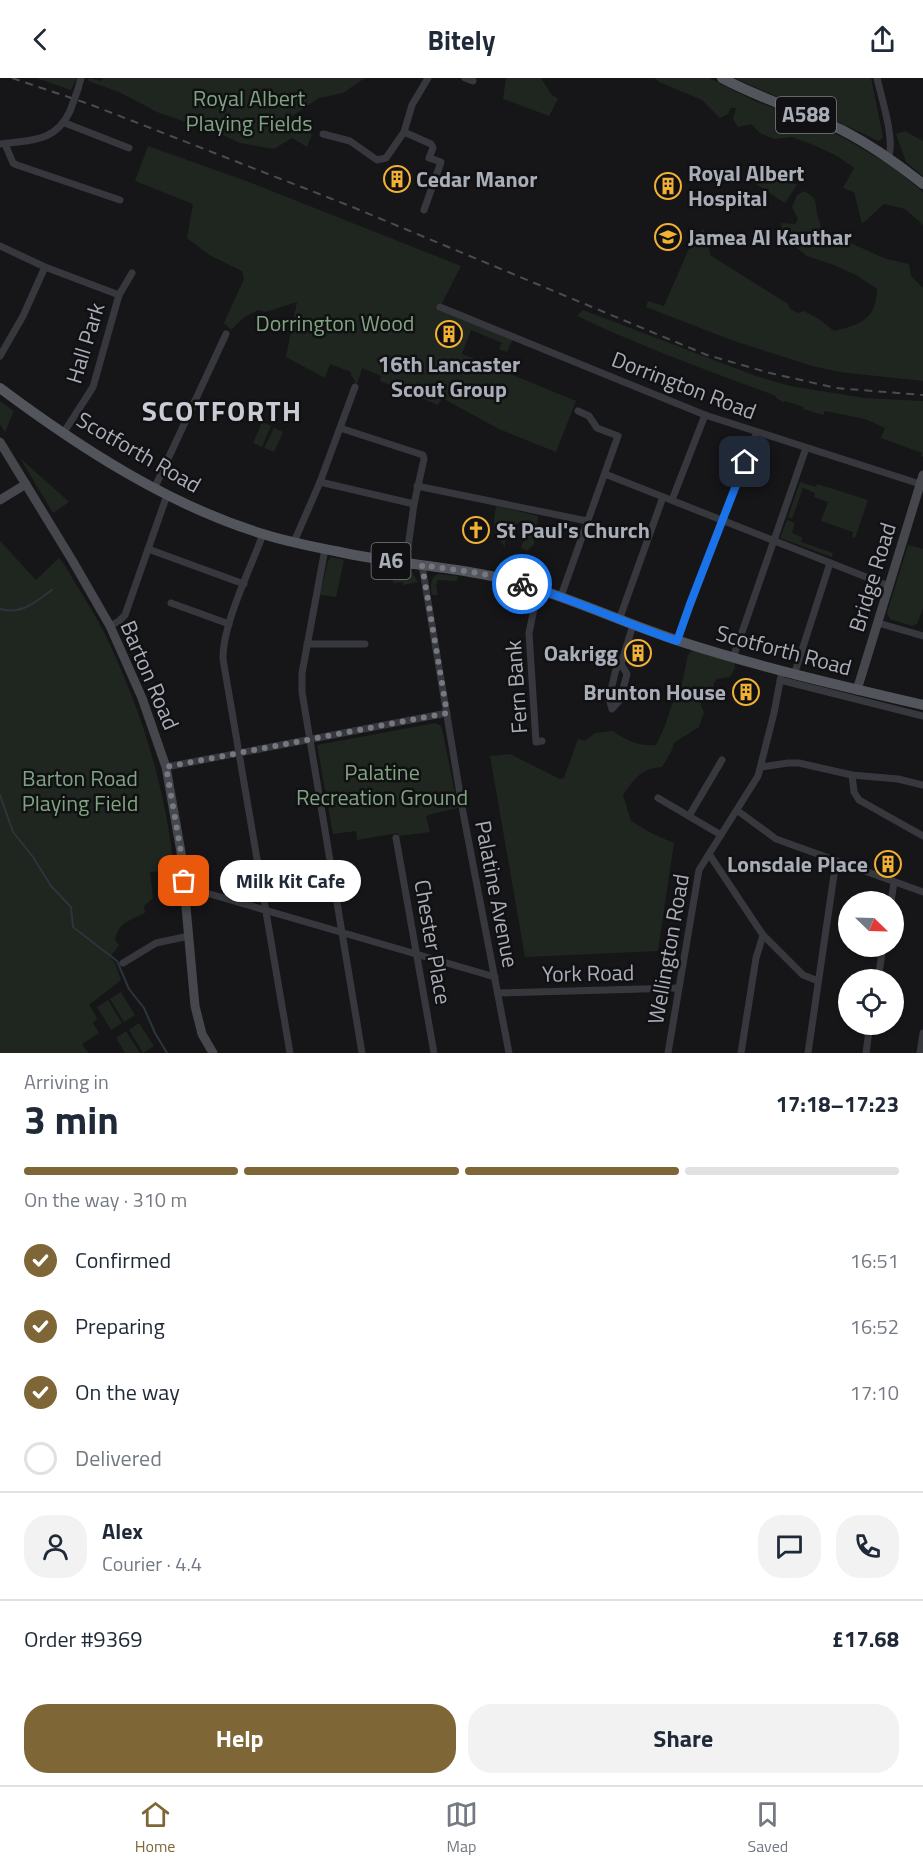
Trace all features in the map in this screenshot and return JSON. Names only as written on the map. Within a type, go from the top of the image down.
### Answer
[{"type":"main road","name":"A588","points":[[722,78],[842,130],[874,148],[923,184]]},
{"type":"main road","name":"Scotforth Road","points":[[0,388],[111,464],[154,489],[263,534],[353,555],[479,573],[561,596],[633,625],[781,676],[794,675],[857,690]]},
{"type":"main road","name":"A6","points":[[857,690],[923,705]]},
{"type":"street","points":[[81,78],[65,123],[56,131],[44,138],[3,144],[17,165],[120,200]]},
{"type":"street","points":[[323,134],[350,141],[377,160],[382,160],[389,155],[404,132],[412,105],[428,78]]},
{"type":"street","points":[[465,78],[473,81]]},
{"type":"street","points":[[877,78],[890,139],[888,158]]},
{"type":"street","points":[[65,123],[129,148]]},
{"type":"street","points":[[404,132],[431,144],[433,148],[429,158],[441,162],[424,210]]},
{"type":"street","name":"Hall Park","points":[[0,246],[45,267],[119,295]]},
{"type":"street","points":[[0,356],[23,316],[45,267]]},
{"type":"street","name":"Hall Park","points":[[64,432],[93,387],[119,295],[132,273]]},
{"type":"street","name":"Dorrington Road","points":[[440,307],[705,415],[806,448],[921,479]]},
{"type":"street","points":[[154,489],[226,334]]},
{"type":"street","points":[[294,542],[320,482],[355,387]]},
{"type":"street","points":[[561,596],[619,432],[597,428],[589,416],[578,411]]},
{"type":"street","points":[[672,500],[705,415]]},
{"type":"street","points":[[340,428],[423,455],[406,562]]},
{"type":"street","points":[[677,641],[757,432]]},
{"type":"street","name":"Barton Road","points":[[0,442],[110,626],[139,692],[166,767],[181,852],[195,1006],[202,1034],[213,1053]]},
{"type":"street","points":[[733,658],[806,448]]},
{"type":"street","points":[[605,474],[889,586]]},
{"type":"street","name":"Bridge Road","points":[[857,690],[921,479]]},
{"type":"street","points":[[320,482],[414,504]]},
{"type":"street","points":[[0,500],[26,484]]},
{"type":"street","points":[[417,486],[588,521]]},
{"type":"street","points":[[110,626],[125,615],[167,495]]},
{"type":"street","points":[[620,620],[663,497]]},
{"type":"street","points":[[263,534],[229,624],[224,641],[223,659],[290,1053]]},
{"type":"street","points":[[148,549],[244,584]]},
{"type":"street","points":[[326,549],[302,673],[302,692],[362,1053]]},
{"type":"street","points":[[794,675],[830,563]]},
{"type":"street","name":"Palatine Avenue","points":[[422,565],[463,812],[509,1053]]},
{"type":"street","name":"Fern Bank","points":[[538,589],[529,633],[536,742],[542,741]]},
{"type":"street","points":[[171,603],[229,624]]},
{"type":"street","points":[[878,623],[923,636]]},
{"type":"street","points":[[621,664],[627,674],[620,700],[612,709],[609,698],[616,669],[621,664],[633,625]]},
{"type":"street","points":[[307,644],[365,644]]},
{"type":"street","points":[[781,676],[923,716]]},
{"type":"street","name":"Wellington Road","points":[[668,1053],[699,870],[758,776],[781,676]]},
{"type":"street","points":[[166,767],[447,713]]},
{"type":"street","points":[[689,816],[722,760]]},
{"type":"street","points":[[761,767],[788,763],[799,764],[852,775],[898,779],[923,785]]},
{"type":"street","points":[[852,775],[854,792],[859,801],[923,836]]},
{"type":"street","points":[[658,798],[721,835]]},
{"type":"street","points":[[738,811],[776,838],[923,892]]},
{"type":"street","name":"Chester Place","points":[[396,838],[434,1053]]},
{"type":"street","points":[[709,854],[763,935],[803,975],[818,981]]},
{"type":"street","points":[[808,1053],[836,861]]},
{"type":"street","points":[[893,891],[894,882]]},
{"type":"street","points":[[185,894],[210,894],[495,977]]},
{"type":"street","points":[[741,1053],[756,958],[763,935]]},
{"type":"street","points":[[123,963],[156,943],[189,936]]},
{"type":"street","name":"York Road","points":[[498,993],[678,988]]},
{"type":"street","points":[[920,1053],[923,1033]]},
{"type":"street","points":[[866,1053],[868,1035]]},
{"type":"green space","points":[[36,78],[77,78],[71,90]]},
{"type":"green space","name":"Royal Albert Playing Fields","points":[[89,78],[101,81],[103,78],[365,78],[343,93],[319,98],[291,117],[292,119],[300,114],[312,135],[307,147],[292,138],[274,149],[240,143],[157,112],[119,92],[88,81]]},
{"type":"green space","points":[[506,78],[541,78],[551,94],[558,99],[549,116],[503,99]]},
{"type":"green space","points":[[655,78],[709,78],[755,101],[799,117],[842,137],[892,166],[923,192],[923,225],[905,209],[884,204],[862,224],[854,192],[843,188],[854,168],[837,156],[792,137],[774,139],[760,133],[751,124],[738,127],[733,119],[736,108],[731,108],[728,114],[720,118],[702,100],[659,82]]},
{"type":"green space","points":[[735,78],[871,78],[883,137],[880,141],[876,140]]},
{"type":"green space","points":[[905,131],[923,141],[923,176],[906,162],[896,134]]},
{"type":"green space","name":"Dorrington Wood","points":[[148,146],[249,182],[461,266],[440,307],[514,337],[507,352],[499,349],[502,343],[471,330],[462,354],[576,401],[556,452],[499,429],[442,398],[438,405],[380,381],[381,376],[362,368],[356,388],[351,372],[330,364],[325,378],[286,357],[297,302],[266,312],[258,310],[243,318],[231,330],[224,323],[244,279],[242,271],[209,255],[187,238],[193,204],[135,181]]},
{"type":"green space","points":[[765,163],[797,185],[785,203],[753,182]]},
{"type":"green space","points":[[805,191],[815,199],[822,230],[886,259],[909,264],[911,276],[923,288],[923,381],[839,372],[812,366],[734,341],[646,307],[648,301],[664,306],[695,235],[703,229],[708,240],[710,255],[788,304],[790,309],[798,313],[804,311],[834,331],[852,326],[865,319],[874,308],[877,289],[856,275],[807,256],[783,237],[781,223],[795,224],[798,219],[792,207],[797,195]]},
{"type":"green space","points":[[583,310],[753,375],[790,386],[865,398],[923,401],[923,457],[922,453],[881,438],[885,428],[865,419],[825,411],[823,415],[783,402],[776,396],[651,348],[577,316]]},
{"type":"green space","points":[[0,401],[14,411],[5,432],[0,424]]},
{"type":"green space","points":[[262,422],[271,426],[262,447],[253,443]]},
{"type":"green space","points":[[274,428],[283,432],[274,452],[264,448]]},
{"type":"green space","points":[[20,458],[69,502],[53,513]]},
{"type":"green space","points":[[800,482],[816,487],[817,484],[868,500],[855,538],[852,537],[853,532],[821,521],[828,502],[814,497],[815,493],[803,488],[792,519],[788,517]]},
{"type":"green space","points":[[496,506],[538,516],[534,544],[527,551],[521,548],[531,530],[530,523],[522,521],[511,528],[507,534],[505,547],[497,537],[494,528]]},
{"type":"green space","points":[[787,520],[795,523],[792,533],[802,537],[801,542],[833,553],[832,557],[780,538]]},
{"type":"green space","name":"Barton Road Playing Field","points":[[0,541],[36,580],[59,558],[95,615],[140,718],[158,777],[170,838],[174,870],[150,872],[153,898],[144,906],[145,913],[122,926],[115,940],[119,945],[111,956],[104,951],[115,963],[121,980],[89,1005],[97,1018],[93,1023],[99,1033],[82,1044],[88,1053],[0,1053]]},
{"type":"green space","points":[[908,545],[923,549],[923,608],[917,624],[912,626],[890,619],[887,613]]},
{"type":"green space","points":[[331,557],[344,560],[336,597],[320,595]]},
{"type":"green space","points":[[386,568],[411,571],[418,582],[403,585],[403,582],[393,583],[393,575],[386,576]]},
{"type":"green space","points":[[438,574],[458,576],[457,581],[438,580],[436,586],[438,595],[432,595],[431,583]]},
{"type":"green space","points":[[692,650],[735,663],[735,668],[730,677],[717,679],[713,689],[701,699],[704,712],[699,727],[674,743],[662,767],[643,772],[623,795],[631,821],[674,843],[658,951],[525,957],[490,756],[510,754],[560,779],[564,778],[578,739],[585,741],[595,733],[613,731],[633,742],[656,745],[681,688],[688,655]]},
{"type":"green space","name":"Palatine Recreation Ground","points":[[435,723],[442,729],[458,808],[428,815],[426,817],[430,832],[399,836],[398,833],[357,840],[356,831],[333,834],[317,745]]},
{"type":"green space","points":[[121,992],[135,1015],[124,1022],[110,999]]},
{"type":"green space","points":[[108,1000],[122,1023],[111,1030],[97,1007]]},
{"type":"green space","points":[[139,1023],[154,1046],[143,1053],[129,1030]]},
{"type":"green space","points":[[126,1031],[140,1053],[125,1053],[116,1038]]},
{"type":"waterway","points":[[0,609],[22,609],[52,590]]},
{"type":"waterway","points":[[0,795],[13,832],[33,857],[51,886],[71,907],[73,927],[117,961],[129,989],[144,1008],[167,1053]]},
{"type":"railway","points":[[12,78],[89,104],[350,206],[707,355],[770,373],[836,388],[923,395]]},
{"type":"way so far","points":[[184,881],[166,767],[447,713],[422,565],[479,573],[522,584]]},
{"type":"place","name":"Cedar Manor","points":[[397,179]]},
{"type":"place","name":"Royal Albert Hospital","points":[[668,186]]},
{"type":"place","name":"Jamea Al Kauthar","points":[[668,237]]},
{"type":"place","name":"16th Lancaster Scout Group","points":[[449,334]]},
{"type":"place","name":"St Paul's Church","points":[[476,530]]},
{"type":"place","name":"Oakrigg","points":[[638,653]]},
{"type":"place","name":"Brunton House","points":[[746,692]]},
{"type":"place","name":"Lonsdale Place","points":[[888,864]]},
{"type":"place","name":"Milk Kit Cafe","points":[[184,881]]},
{"type":"district","name":"SCOTFORTH","points":[[222,411]]},
{"type":"route","points":[[522,584],[561,596],[677,641],[745,462]]}]
